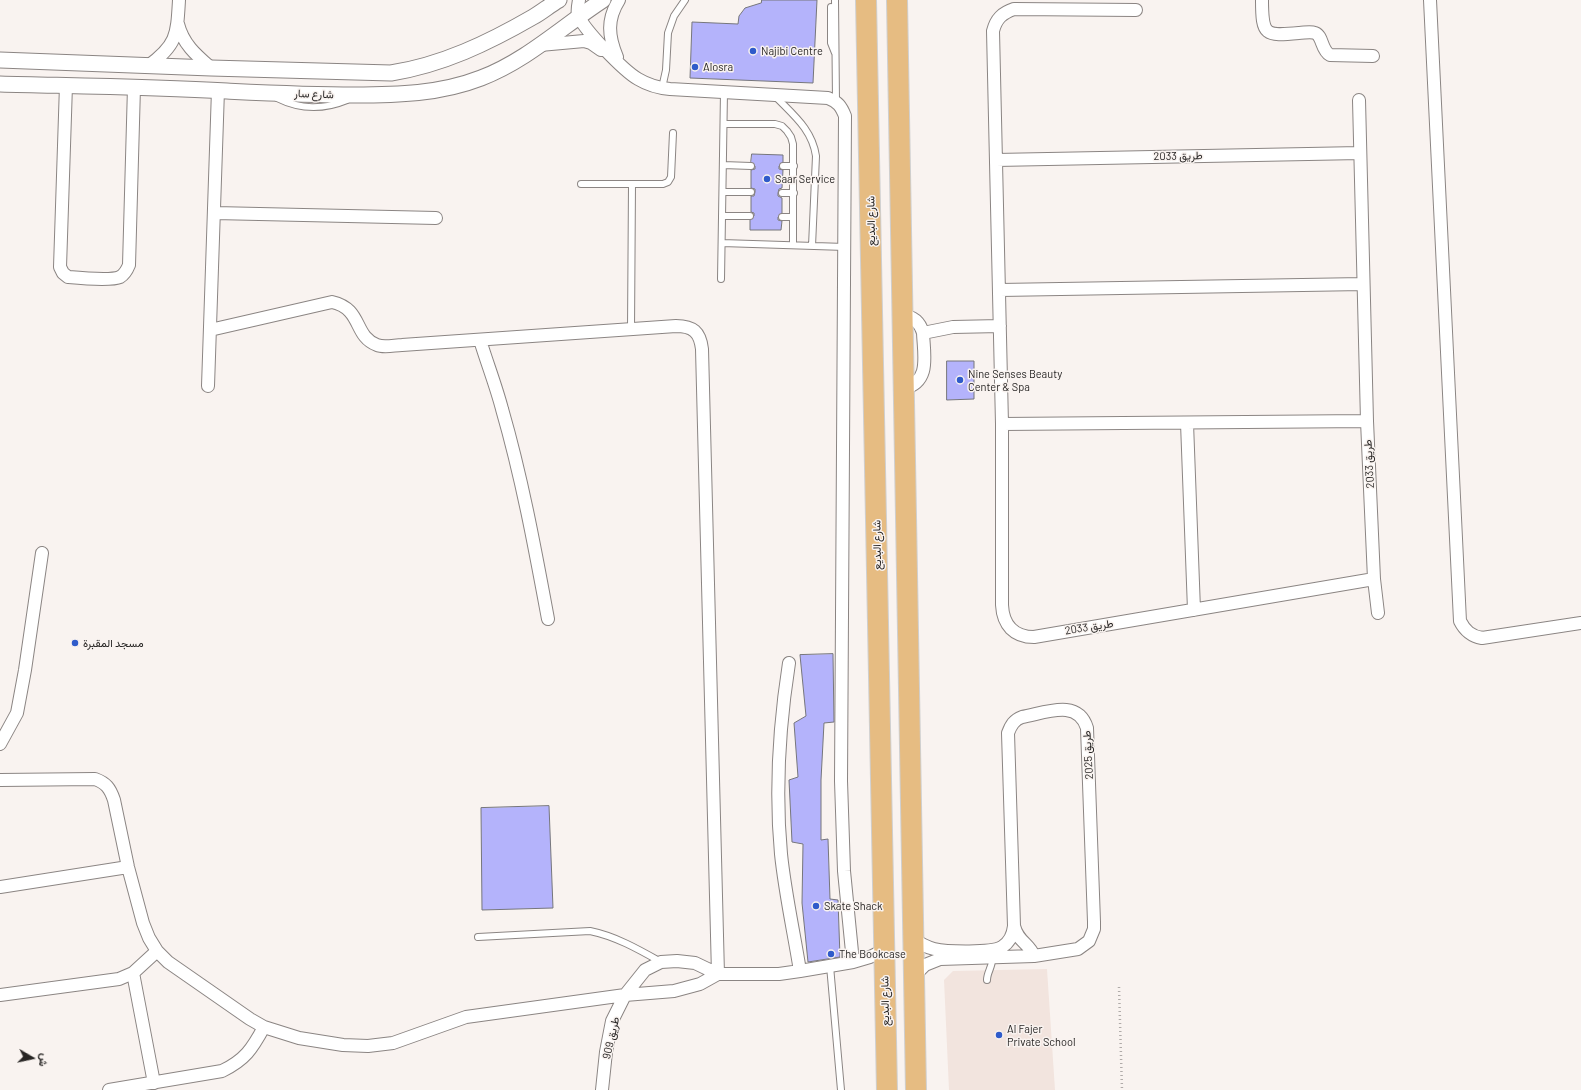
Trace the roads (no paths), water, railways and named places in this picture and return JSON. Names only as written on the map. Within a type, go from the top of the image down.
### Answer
[{"type":"main road","name":"شارع البديع","points":[[866,0],[887,1090]]},
{"type":"main road","points":[[897,0],[901,315],[916,1090]]},
{"type":"street","points":[[148,66],[162,56],[170,47],[178,23],[179,0]]},
{"type":"street","name":"شارع سار","points":[[0,60],[391,73],[413,70],[458,56],[534,16],[558,0]]},
{"type":"street","points":[[579,0],[578,16],[619,64]]},
{"type":"street","name":"شارع سار","points":[[0,84],[134,87],[267,93],[359,95],[411,94],[465,84],[498,71],[539,45],[578,16],[603,0]]},
{"type":"street","points":[[619,0],[612,14],[610,34],[611,43],[619,64]]},
{"type":"street","points":[[1262,0],[1262,22],[1263,26],[1269,33],[1277,35],[1312,32],[1320,37],[1324,50],[1330,55],[1373,56]]},
{"type":"street","points":[[1430,0],[1460,621],[1468,633],[1475,637],[1482,638],[1581,623]]},
{"type":"street","name":"طريق 2033","points":[[1136,10],[1065,5],[1014,9],[1003,14],[995,25],[993,31],[1000,290],[1002,614],[1005,622],[1010,629],[1017,634],[1026,637],[1034,637],[1374,579]]},
{"type":"street","points":[[178,23],[181,35],[187,45],[211,68]]},
{"type":"street","points":[[539,45],[584,40],[591,43],[637,78],[651,85],[662,88],[820,97],[836,101],[842,108],[845,120],[845,247],[841,781],[844,872],[853,962]]},
{"type":"street","points":[[66,85],[60,267],[63,273],[68,277],[110,279],[119,278],[126,273],[130,265],[134,87]]},
{"type":"street","points":[[208,386],[218,90]]},
{"type":"street","name":"طريق 2033","points":[[1359,100],[1367,421],[1374,579],[1378,613]]},
{"type":"street","name":"طريق 2033","points":[[996,160],[1360,153]]},
{"type":"street","points":[[215,213],[436,218]]},
{"type":"street","points":[[1000,290],[1363,284]]},
{"type":"street","points":[[210,330],[332,302],[342,304],[350,310],[367,339],[378,345],[402,345],[686,326],[695,331],[701,339],[718,974]]},
{"type":"street","points":[[901,315],[911,317],[916,320],[919,323],[923,333],[924,371],[922,376],[914,385],[903,389]]},
{"type":"street","points":[[923,333],[953,327],[1000,326]]},
{"type":"street","points":[[480,340],[502,409],[520,478],[548,619]]},
{"type":"street","points":[[1002,424],[1367,421]]},
{"type":"street","points":[[1187,423],[1194,610]]},
{"type":"street","points":[[0,744],[17,713],[25,670],[42,553]]},
{"type":"street","points":[[789,663],[782,711],[778,759],[778,807],[781,855],[800,972]]},
{"type":"street","name":"طريق 2025","points":[[912,938],[926,946],[941,951],[992,950],[998,949],[1007,943],[1013,934],[1014,926],[1008,733],[1013,723],[1022,716],[1061,710],[1073,710],[1082,717],[1087,728],[1094,929],[1089,941],[1078,949],[1034,956],[940,959],[925,965],[913,977]]},
{"type":"street","points":[[0,780],[94,778],[104,782],[111,790],[114,800],[128,867],[143,923],[149,938],[157,951],[180,971],[264,1027],[281,1034],[318,1042],[343,1045],[368,1046],[393,1043],[466,1017],[625,995],[688,988],[700,984],[718,974]]},
{"type":"street","points":[[0,888],[128,867]]},
{"type":"street","name":"طريق 2025","points":[[1014,926],[1017,935],[1023,943],[1030,948],[1034,956]]},
{"type":"street","points":[[661,962],[696,963],[718,974],[779,974],[800,972],[853,962],[870,957],[884,950]]},
{"type":"street","points":[[0,995],[119,978],[133,973],[157,951]]},
{"type":"street","name":"طريق 909","points":[[602,1090],[606,1052],[612,1021],[625,995],[645,970],[661,962]]},
{"type":"street","points":[[133,973],[154,1083]]},
{"type":"street","points":[[109,1090],[222,1071],[245,1057],[264,1027]]},
{"type":"lane","points":[[662,88],[667,61],[668,33],[674,16],[685,0]]},
{"type":"lane","points":[[831,0],[831,43],[832,49],[836,54]]},
{"type":"lane","points":[[835,0],[836,101]]},
{"type":"lane","points":[[0,55],[22,61]]},
{"type":"lane","points":[[721,279],[724,92]]},
{"type":"lane","points":[[772,94],[805,127],[812,138],[815,147],[816,156],[812,246]]},
{"type":"lane","points":[[724,124],[775,124],[782,126],[791,137],[794,166],[793,245]]},
{"type":"lane","points":[[581,184],[663,184],[668,182],[671,177],[673,133]]},
{"type":"lane","points":[[723,166],[751,166]]},
{"type":"lane","points":[[783,166],[794,166]]},
{"type":"lane","points":[[631,329],[632,184]]},
{"type":"lane","points":[[723,192],[751,192]]},
{"type":"lane","points":[[782,193],[794,193]]},
{"type":"lane","points":[[722,216],[750,216]]},
{"type":"lane","points":[[782,217],[793,217]]},
{"type":"lane","points":[[722,243],[845,247]]},
{"type":"lane","points":[[478,937],[590,931],[604,934],[636,948],[661,962]]},
{"type":"lane","points":[[987,980],[987,974],[992,964],[992,958]]},
{"type":"lane","points":[[830,966],[841,1090]]},
{"type":"place","name":"Najibi Centre","points":[[753,51]]},
{"type":"place","name":"Alosra","points":[[695,67]]},
{"type":"place","name":"Saar Service","points":[[767,179]]},
{"type":"place","name":"Nine Senses Beauty Center & Spa","points":[[960,380]]},
{"type":"place","name":"مسجد المقبرة","points":[[75,643]]},
{"type":"place","name":"Skate Shack","points":[[816,906]]},
{"type":"place","name":"The Bookcase","points":[[831,954]]},
{"type":"place","name":"Al Fajer Private School","points":[[999,1035]]}]
